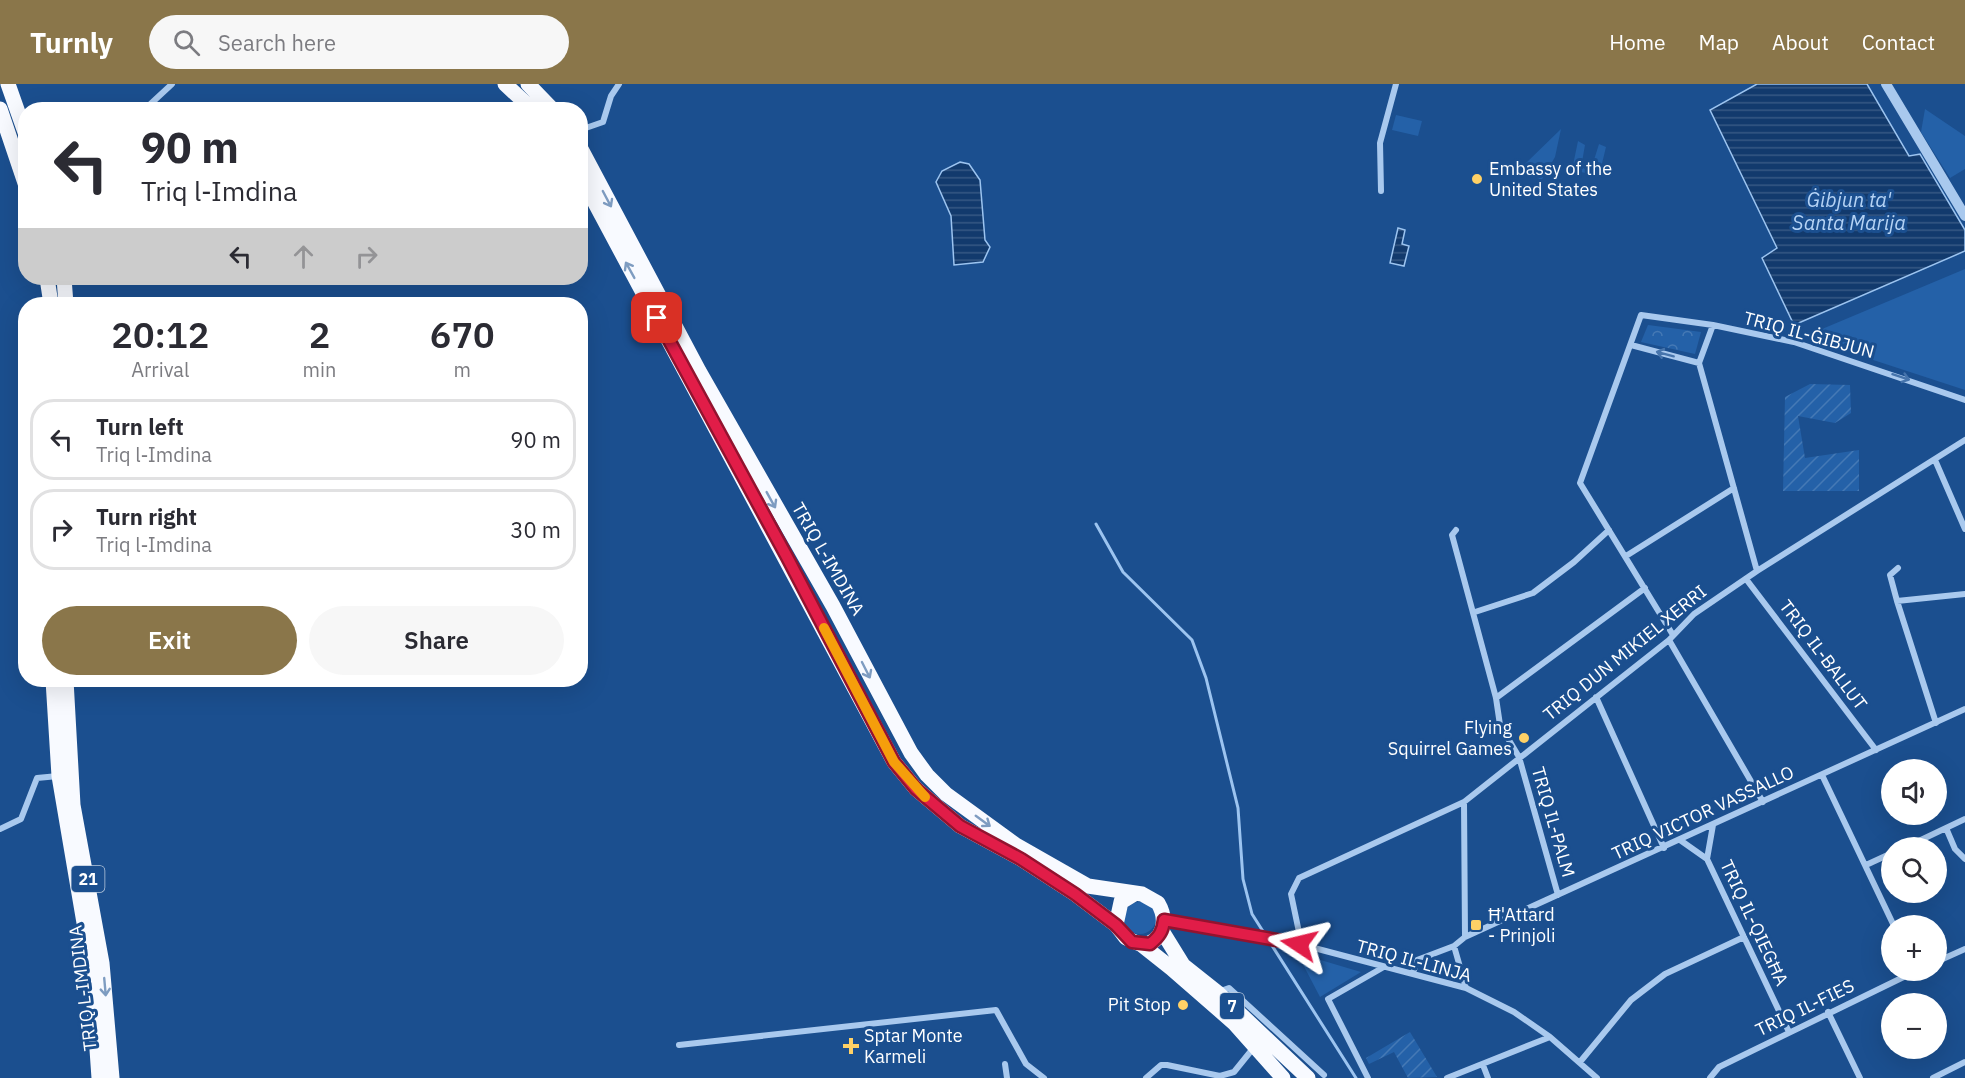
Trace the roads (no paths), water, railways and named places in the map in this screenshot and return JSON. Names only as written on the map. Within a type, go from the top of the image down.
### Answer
[{"type":"highway","points":[[8,84],[18,112]]},
{"type":"highway","points":[[505,84],[524,102]]},
{"type":"highway","points":[[528,84],[545,102]]},
{"type":"highway","points":[[0,109],[18,162]]},
{"type":"highway","name":"TRIQ L-IMDINA","points":[[588,162],[699,371],[833,606],[910,753],[927,775],[946,794],[1026,851],[1088,886],[1151,897],[1158,903],[1163,925],[1183,965],[1294,1057],[1308,1078]]},
{"type":"highway","name":"TRIQ L-IMDINA","points":[[588,190],[894,762],[916,789],[960,826],[1021,859],[1116,925],[1126,938],[1142,945],[1234,1023],[1283,1078]]},
{"type":"highway","name":"TRIQ L-IMDINA","points":[[53,687],[59,776],[91,964],[99,1078]]},
{"type":"highway","name":"TRIQ L-IMDINA","points":[[66,687],[73,805],[102,963],[112,1078]]},
{"type":"highway","points":[[1116,925],[1121,902],[1134,894]]},
{"type":"highway","points":[[1142,945],[1150,944],[1163,925]]},
{"type":"street","points":[[153,102],[172,84]]},
{"type":"street","points":[[588,127],[603,122],[611,96],[619,84]]},
{"type":"street","points":[[1381,191],[1380,143],[1396,84]]},
{"type":"street","points":[[1886,84],[1965,216]]},
{"type":"street","name":"TRIQ IL-ĠIBJUN","points":[[1631,345],[1641,315],[1713,325],[1794,342],[1965,400]]},
{"type":"street","points":[[1713,325],[1699,363],[1757,571]]},
{"type":"street","points":[[1699,363],[1631,345],[1580,483],[1645,588],[1763,802]]},
{"type":"street","name":"TRIQ DUN MIKIEL XERRI","points":[[1299,944],[1300,937],[1291,894],[1299,878],[1464,802],[1671,637],[1694,614],[1757,571],[1965,440]]},
{"type":"street","points":[[1935,460],[1965,529]]},
{"type":"street","points":[[1626,556],[1734,488]]},
{"type":"street","name":"TRIQ IL-PALM","points":[[1456,530],[1452,535],[1496,698],[1500,724],[1519,757],[1558,895]]},
{"type":"street","points":[[1474,612],[1533,593],[1574,562],[1608,530]]},
{"type":"street","points":[[1898,568],[1890,575],[1936,723]]},
{"type":"street","name":"TRIQ IL-BALLUT","points":[[1746,579],[1876,750]]},
{"type":"street","points":[[1496,698],[1645,588]]},
{"type":"street","points":[[1897,601],[1965,594]]},
{"type":"street","points":[[1596,697],[1664,848]]},
{"type":"street","name":"TRIQ VICTOR VASSALLO","points":[[1413,974],[1417,960],[1454,945],[1465,937],[1965,710]]},
{"type":"street","points":[[1822,775],[1889,915]]},
{"type":"street","points":[[0,829],[21,819],[37,778],[59,776]]},
{"type":"street","points":[[1464,802],[1465,937]]},
{"type":"street","points":[[1927,837],[1965,819]]},
{"type":"street","name":"TRIQ IL-QIEGĦA","points":[[1707,859],[1713,825]]},
{"type":"street","points":[[1946,828],[1955,849],[1965,859]]},
{"type":"street","name":"TRIQ IL-QIEGĦA","points":[[1680,840],[1707,859],[1790,1032]]},
{"type":"street","points":[[1866,865],[1881,858]]},
{"type":"street","name":"TRIQ IL-LINJA","points":[[1163,925],[1299,944],[1382,968],[1466,988],[1514,1012],[1550,1037],[1597,1078]]},
{"type":"street","points":[[1580,1062],[1631,1000],[1656,981],[1744,937]]},
{"type":"street","points":[[1454,945],[1466,988]]},
{"type":"street","points":[[1947,957],[1965,949]]},
{"type":"street","points":[[1368,1078],[1328,999],[1382,968]]},
{"type":"street","name":"TRIQ IL-FIES","points":[[1710,1078],[1719,1066],[1895,981]]},
{"type":"street","points":[[679,1045],[996,1011],[1026,1064],[1044,1078]]},
{"type":"street","points":[[1828,1012],[1860,1078]]},
{"type":"street","points":[[1447,1078],[1550,1037]]},
{"type":"street","points":[[1146,1078],[1161,1065],[1220,1076],[1234,1072],[1255,1045]]},
{"type":"street","points":[[1294,1057],[1324,1075]]},
{"type":"street","points":[[1934,1078],[1965,1062]]},
{"type":"street","points":[[1005,1064],[1007,1078]]},
{"type":"street","points":[[1483,1065],[1488,1078]]},
{"type":"water","name":"Ġibjun ta' Santa Marija","points":[[1757,84],[1867,84],[1909,156],[1920,154],[1965,230],[1965,251],[1794,325],[1762,258],[1777,248],[1710,110]]},
{"type":"water","points":[[960,162],[969,164],[980,180],[985,240],[990,247],[983,262],[954,265],[951,216],[936,182],[942,171]]},
{"type":"water","points":[[1398,228],[1405,230],[1402,244],[1409,246],[1404,266],[1390,263]]},
{"type":"waterway","points":[[1096,524],[1123,572],[1192,640],[1206,678],[1238,808],[1243,879],[1252,914],[1356,1078]]},
{"type":"place","name":"Embassy of the United States","points":[[1477,179]]},
{"type":"place","name":"Flying Squirrel Games","points":[[1524,738]]},
{"type":"place","name":"Ħ'Attard - Prinjoli","points":[[1476,925]]},
{"type":"place","name":"Pit Stop","points":[[1183,1005]]},
{"type":"place","name":"Sptar Monte Karmeli","points":[[851,1046]]}]
